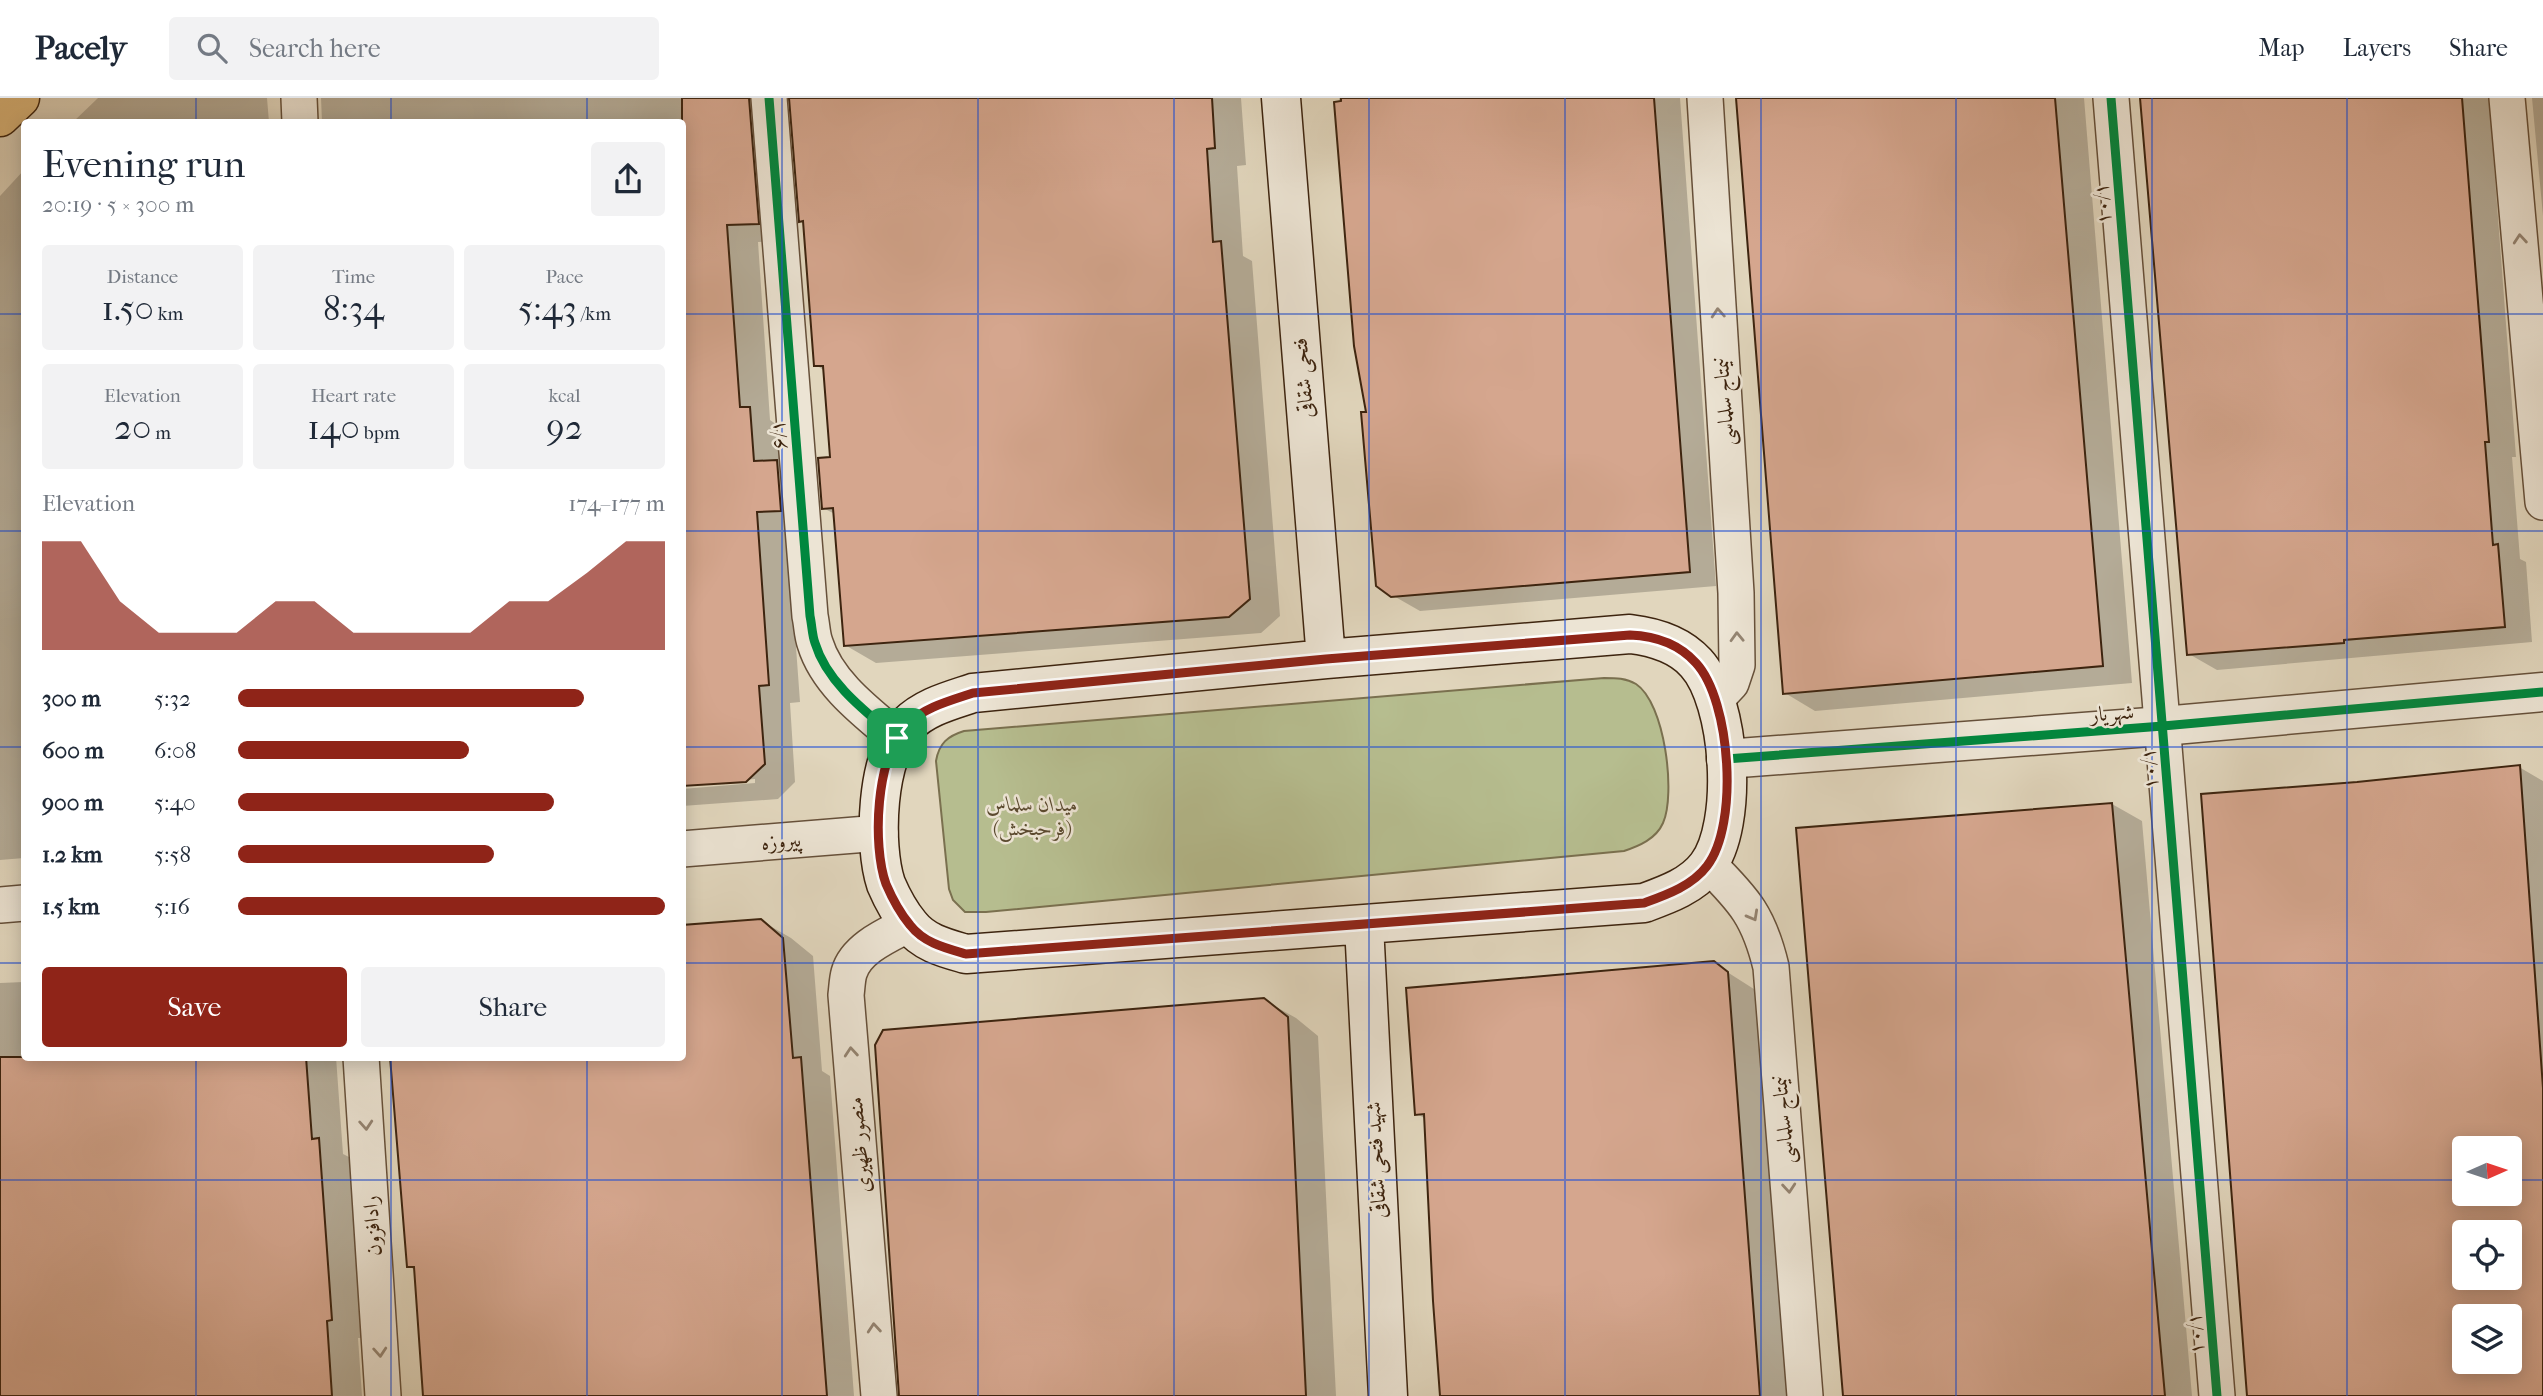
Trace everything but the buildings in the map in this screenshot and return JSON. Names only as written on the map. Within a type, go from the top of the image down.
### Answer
[{"type":"main road","points":[[0,117],[20,98]]},
{"type":"main road","name":"فتحی شقاقی","points":[[1280,98],[1326,659]]},
{"type":"main road","points":[[1630,635],[1648,636],[1673,645],[1696,662],[1706,675],[1716,699],[1729,789],[1724,825],[1709,864],[1697,877],[1684,885],[1644,903],[966,954],[924,939],[896,905],[886,882],[880,833],[883,778],[888,753],[897,738],[906,726],[926,710],[973,693],[1326,659],[1630,635]]},
{"type":"main road","name":"شهریار","points":[[1726,760],[2163,726],[2543,692]]},
{"type":"main road","name":"شهید فتحی شقاقی","points":[[1364,925],[1388,1396]]},
{"type":"street","points":[[299,98],[300,119]]},
{"type":"street","name":"۶/۱","points":[[769,98],[809,602],[815,643],[825,665],[841,687],[897,738]]},
{"type":"street","name":"نیمتاج سلماسی","points":[[1705,98],[1738,654],[1735,674],[1716,699]]},
{"type":"street","name":"۱۰/۱","points":[[2111,98],[2217,1396]]},
{"type":"street","points":[[2507,98],[2543,502]]},
{"type":"street","name":"پیروزه","points":[[686,849],[880,833]]},
{"type":"street","name":"نیمتاج سلماسی","points":[[1709,864],[1749,907],[1765,942],[1771,967],[1805,1396]]},
{"type":"street","points":[[0,905],[21,903]]},
{"type":"street","name":"منصور ظهیری","points":[[879,1396],[846,995],[853,964],[867,948],[909,924]]},
{"type":"street","name":"رادافزون","points":[[361,1061],[383,1396]]},
{"type":"green space","name":"میدان سلماس (فرحبخش)","points":[[1617,678],[1636,684],[1646,694],[1661,729],[1668,771],[1667,809],[1660,829],[1646,841],[1624,851],[986,912],[965,912],[953,900],[949,889],[936,761],[939,749],[945,741],[964,731]]},
{"type":"cycle path","points":[[769,98],[813,637],[821,658],[838,684],[897,738]]},
{"type":"cycle path","points":[[2111,98],[2217,1396]]},
{"type":"cycle path","points":[[1726,759],[2163,726],[2543,692]]},
{"type":"route","points":[[1630,635],[1648,636],[1684,652],[1706,675],[1720,714],[1729,789],[1724,825],[1709,864],[1697,877],[1684,885],[1644,903],[966,954],[924,939],[911,927],[896,905],[886,882],[881,860],[880,799],[888,753],[897,738],[906,726],[926,710],[973,693],[1326,659],[1630,635]]}]
